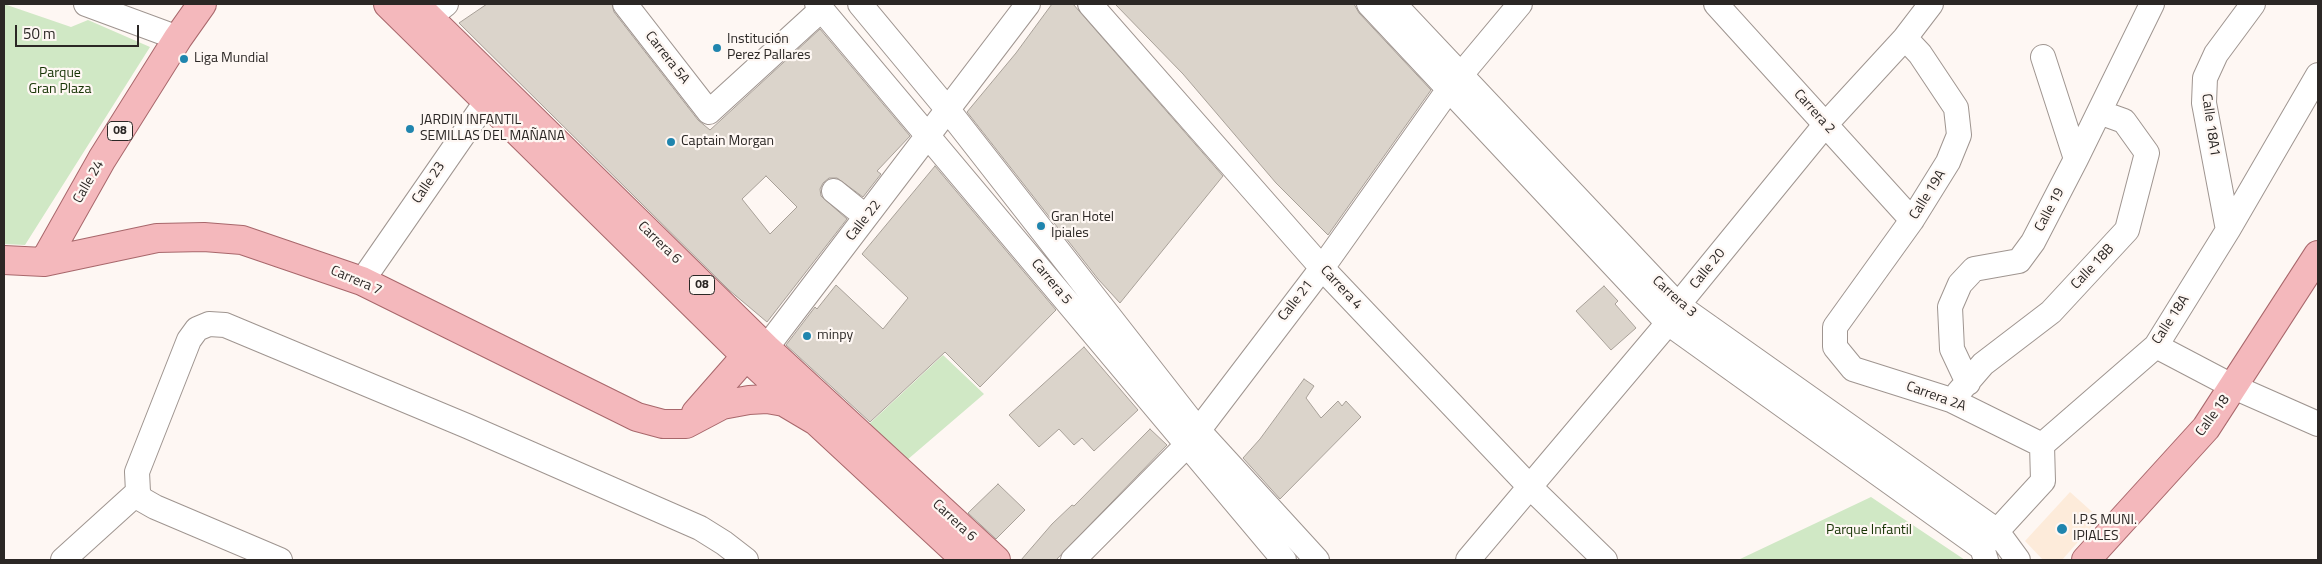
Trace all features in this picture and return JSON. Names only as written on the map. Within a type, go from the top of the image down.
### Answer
[{"type":"main road","name":"Calle 24","points":[[44,262],[102,160],[178,38],[202,4]]},
{"type":"main road","name":"Carrera 6","points":[[388,4],[426,13],[492,93],[756,352],[996,560]]},
{"type":"main road","name":"Carrera 7","points":[[4,260],[44,262],[158,238],[204,237],[242,240],[362,281],[637,417],[663,424],[686,424]]},
{"type":"main road","name":"Calle 18","points":[[2086,560],[2206,428],[2318,255]]},
{"type":"main road","name":"Carrera 6","points":[[756,352],[816,422],[966,560]]},
{"type":"main road","name":"Calle 22","points":[[686,424],[756,352]]},
{"type":"main road","points":[[686,424],[722,406],[749,400],[767,399],[784,402],[816,422]]},
{"type":"street","points":[[86,4],[178,38]]},
{"type":"street","name":"Carrera 5A","points":[[625,4],[708,112],[820,7]]},
{"type":"street","name":"Carrera 5","points":[[860,4],[948,110],[1284,560]]},
{"type":"street","name":"Calle 22","points":[[756,352],[929,136],[1028,4]]},
{"type":"street","name":"Carrera 4","points":[[1090,4],[1322,268],[1530,487],[1605,560]]},
{"type":"street","name":"Calle 21","points":[[1073,560],[1193,437],[1322,268],[1455,82],[1520,4]]},
{"type":"street","name":"Carrera 2","points":[[1716,4],[1912,220]]},
{"type":"street","name":"Calle 20","points":[[1468,560],[1673,314],[1826,125],[1906,38],[1930,4]]},
{"type":"street","name":"Calle 19","points":[[1968,383],[1952,349],[1950,307],[1960,284],[1974,269],[2019,261],[2033,242],[2100,112],[2152,4]]},
{"type":"street","name":"Calle 18A1","points":[[2228,230],[2204,103],[2205,78],[2216,54],[2253,4]]},
{"type":"street","name":"Carrera 3","points":[[1381,6],[1673,314],[1886,465],[1988,546],[2018,560]]},
{"type":"street","name":"Carrera 5","points":[[820,7],[929,136],[1193,437],[1317,560]]},
{"type":"street","name":"Calle 19A","points":[[1835,347],[1835,327],[1912,220],[1948,162],[1959,135],[1956,108],[1920,54],[1906,38]]},
{"type":"street","points":[[2043,57],[2076,159]]},
{"type":"street","name":"Calle 18A","points":[[2042,445],[2156,346],[2228,230],[2318,74]]},
{"type":"street","name":"Calle 23","points":[[362,281],[492,93]]},
{"type":"street","name":"Calle 18B","points":[[1951,400],[1983,364],[2052,312],[2127,230],[2147,153],[2124,121],[2100,112]]},
{"type":"street","points":[[834,192],[860,212]]},
{"type":"street","points":[[280,560],[154,507],[141,499],[138,492],[137,472],[189,340],[197,329],[210,324],[224,325],[467,426],[700,528],[746,560]]},
{"type":"street","points":[[2156,346],[2234,387],[2318,424]]},
{"type":"street","name":"Carrera 2A","points":[[1835,347],[1853,369],[1951,400],[2042,445]]},
{"type":"street","points":[[1988,546],[2043,481],[2042,445]]},
{"type":"street","points":[[63,560],[138,492]]},
{"type":"shaded area","name":"I.P.S MUNI. IPIALES","points":[[2070,492],[2099,518],[2062,560],[2043,560],[2025,541]]},
{"type":"green space","name":"Parque Gran Plaza","points":[[4,4],[71,27],[88,20],[150,47],[25,245],[4,244]]},
{"type":"green space","points":[[943,355],[984,394],[907,460],[867,426]]},
{"type":"green space","name":"Parque Infantil","points":[[1871,497],[1965,560],[1738,560]]},
{"type":"building","points":[[487,4],[612,4],[614,12],[698,120],[710,130],[820,29],[910,136],[877,171],[881,174],[863,197],[837,178],[829,178],[823,183],[820,189],[821,196],[847,219],[767,322],[729,290],[459,23]],"holes":[[[766,176],[797,207],[770,234],[742,199]]]},
{"type":"building","points":[[1052,4],[1073,4],[1223,176],[1120,303],[1098,279],[967,112],[1016,53]]},
{"type":"building","points":[[1115,4],[1354,4],[1359,13],[1431,90],[1328,235],[1276,183],[1183,74]]},
{"type":"building","points":[[935,166],[1056,310],[980,387],[945,352],[870,422],[786,345],[815,307],[817,309],[836,285],[883,329],[908,298],[862,254]]},
{"type":"building","points":[[1604,286],[1618,301],[1615,304],[1636,328],[1611,350],[1576,311]]},
{"type":"building","points":[[1084,347],[1138,410],[1094,451],[1082,438],[1074,445],[1059,429],[1039,447],[1009,415]]},
{"type":"building","points":[[1304,379],[1314,386],[1306,398],[1321,418],[1338,401],[1342,406],[1346,401],[1361,417],[1280,499],[1243,458],[1260,439]]},
{"type":"building","points":[[1150,429],[1167,445],[1056,560],[1021,560],[1052,524],[1072,505],[1074,506]]},
{"type":"building","points":[[998,484],[1025,510],[996,539],[968,513]]},
{"type":"place","name":"Institución Perez Pallares","points":[[717,48]]},
{"type":"place","name":"Liga Mundial","points":[[184,59]]},
{"type":"place","name":"JARDIN INFANTIL SEMILLAS DEL MAÑANA","points":[[410,129]]},
{"type":"place","name":"Captain Morgan","points":[[671,142]]},
{"type":"place","name":"Gran Hotel Ipiales","points":[[1041,226]]},
{"type":"place","name":"minpy","points":[[807,336]]},
{"type":"place","name":"I.P.S MUNI. IPIALES","points":[[2062,529]]}]
